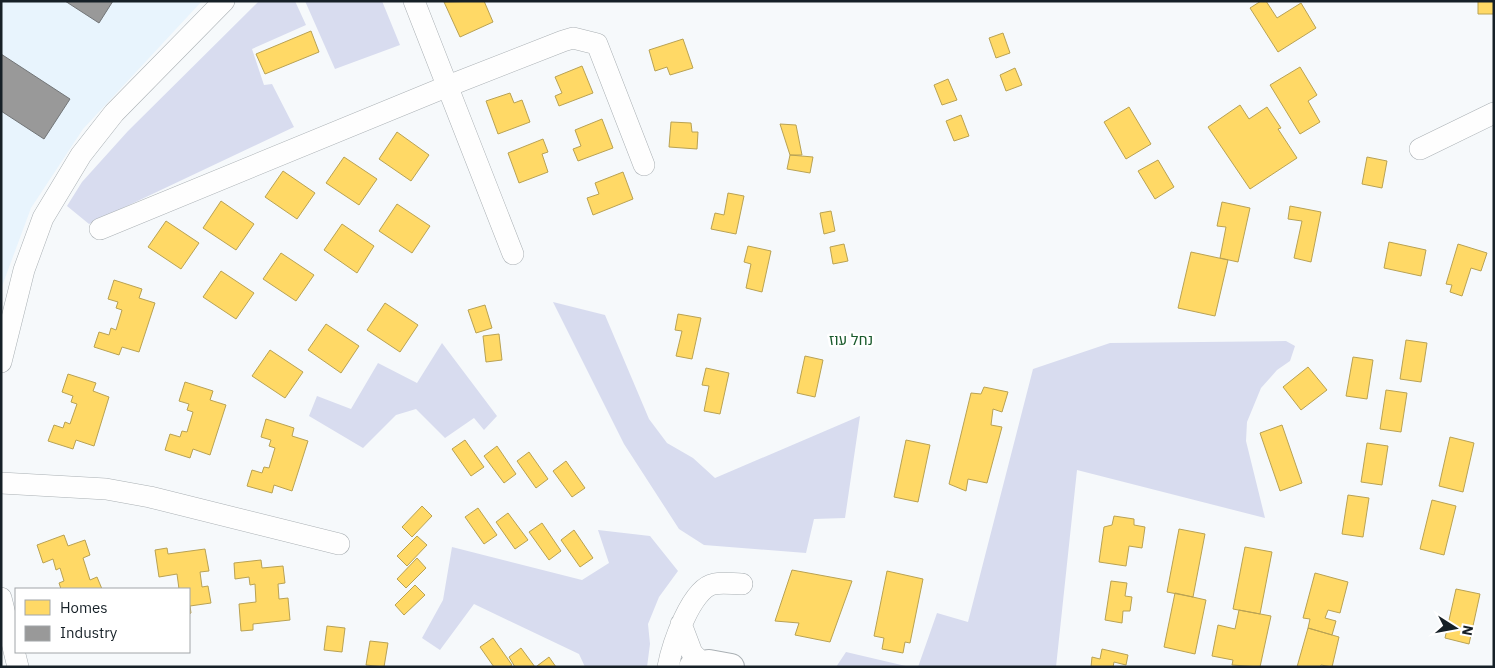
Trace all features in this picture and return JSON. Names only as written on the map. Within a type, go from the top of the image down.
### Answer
[{"type":"street","points":[[1,362],[24,270],[43,218],[81,155],[114,113],[224,1]]},
{"type":"street","points":[[414,1],[513,254]]},
{"type":"street","points":[[100,229],[448,86],[573,38],[597,44],[644,164]]},
{"type":"street","points":[[1420,150],[1494,114]]},
{"type":"street","points":[[1,483],[106,489],[150,497],[339,544]]},
{"type":"street","points":[[668,667],[681,624],[704,589],[713,584],[742,584]]},
{"type":"street","points":[[1,598],[18,667]]},
{"type":"street","points":[[681,624],[698,665],[720,664],[731,667]]},
{"type":"shaded area","points":[[1,1],[202,1],[83,129],[31,208],[1,289]]},
{"type":"shaded area","points":[[259,1],[295,1],[306,25],[252,49],[264,85],[272,84],[294,127],[89,224],[67,206],[82,182],[128,131]]},
{"type":"shaded area","points":[[305,1],[382,1],[400,45],[335,69]]},
{"type":"shaded area","points":[[553,302],[605,315],[649,419],[667,443],[693,458],[715,478],[860,416],[845,518],[814,519],[806,553],[704,545],[679,529],[624,444]]},
{"type":"shaded area","points":[[1286,341],[1295,346],[1290,361],[1277,370],[1261,388],[1247,422],[1246,441],[1265,518],[1077,470],[1056,667],[918,667],[937,613],[968,622],[1033,369],[1110,343]]},
{"type":"shaded area","points":[[442,343],[497,416],[484,430],[474,418],[445,438],[416,409],[396,415],[363,448],[309,416],[317,396],[351,409],[378,363],[417,383]]},
{"type":"shaded area","points":[[598,530],[650,536],[678,571],[659,597],[648,624],[650,644],[647,667],[585,667],[579,654],[474,604],[440,650],[422,638],[443,600],[452,547],[582,580],[609,563]]},
{"type":"shaded area","points":[[846,652],[910,667],[836,667]]},
{"type":"building: Homes","points":[[484,1],[493,22],[460,37],[444,2]]},
{"type":"building: Homes","points":[[1261,1],[1266,1],[1277,18],[1301,3],[1316,28],[1278,52],[1250,8]]},
{"type":"building: Homes","points":[[1478,1],[1494,1],[1494,14],[1478,14]]},
{"type":"building: Homes","points":[[311,31],[319,52],[265,74],[256,54]]},
{"type":"building: Homes","points":[[1003,33],[1010,53],[996,58],[989,38]]},
{"type":"building: Homes","points":[[683,39],[693,68],[670,75],[667,67],[655,71],[649,50]]},
{"type":"building: Homes","points":[[582,66],[593,93],[559,106],[555,96],[562,93],[555,77]]},
{"type":"building: Homes","points":[[1300,67],[1317,95],[1308,101],[1320,122],[1300,134],[1270,85]]},
{"type":"building: Homes","points":[[1015,68],[1022,85],[1006,91],[1000,75]]},
{"type":"building: Homes","points":[[948,79],[957,100],[942,105],[934,85]]},
{"type":"building: Homes","points":[[510,93],[514,103],[522,100],[530,122],[498,134],[486,101]]},
{"type":"building: Homes","points":[[1240,105],[1249,119],[1267,107],[1281,128],[1278,129],[1297,158],[1250,189],[1208,127]]},
{"type":"building: Homes","points":[[1129,107],[1151,144],[1126,159],[1104,122]]},
{"type":"building: Homes","points":[[961,115],[969,136],[954,141],[946,121]]},
{"type":"building: Homes","points":[[602,119],[613,148],[578,161],[573,149],[581,146],[575,130]]},
{"type":"building: Homes","points":[[671,122],[691,123],[692,132],[698,132],[697,149],[669,147]]},
{"type":"building: Homes","points":[[780,124],[796,125],[802,155],[790,155]]},
{"type":"building: Homes","points":[[397,132],[429,155],[411,181],[379,159]]},
{"type":"building: Homes","points":[[543,139],[548,152],[542,154],[548,172],[519,183],[508,153]]},
{"type":"building: Homes","points":[[790,155],[813,157],[810,173],[787,169]]},
{"type":"building: Homes","points":[[344,157],[377,179],[359,205],[326,183]]},
{"type":"building: Homes","points":[[1367,157],[1387,161],[1382,188],[1362,184]]},
{"type":"building: Homes","points":[[1158,160],[1174,187],[1155,199],[1138,171]]},
{"type":"building: Homes","points":[[283,171],[315,193],[297,219],[265,197]]},
{"type":"building: Homes","points":[[623,172],[633,199],[593,215],[587,198],[599,194],[595,183]]},
{"type":"building: Homes","points":[[728,193],[744,196],[736,234],[711,229],[715,213],[724,215]]},
{"type":"building: Homes","points":[[221,201],[254,224],[236,250],[203,228]]},
{"type":"building: Homes","points":[[1222,202],[1250,208],[1238,262],[1220,258],[1226,227],[1217,226]]},
{"type":"building: Homes","points":[[397,204],[430,226],[412,253],[379,231]]},
{"type":"building: Homes","points":[[1290,206],[1321,212],[1311,262],[1294,258],[1302,221],[1288,219]]},
{"type":"building: Homes","points":[[831,211],[835,231],[824,234],[820,213]]},
{"type":"building: Homes","points":[[166,221],[199,243],[181,269],[148,247]]},
{"type":"building: Homes","points":[[342,224],[374,246],[357,273],[324,250]]},
{"type":"building: Homes","points":[[1389,242],[1426,250],[1421,276],[1384,268]]},
{"type":"building: Homes","points":[[844,244],[848,261],[833,264],[830,247]]},
{"type":"building: Homes","points":[[1458,244],[1487,253],[1481,271],[1471,268],[1462,296],[1450,292],[1452,285],[1446,284]]},
{"type":"building: Homes","points":[[748,246],[771,251],[762,292],[746,288],[751,264],[744,262]]},
{"type":"building: Homes","points":[[1191,252],[1228,260],[1215,316],[1178,308]]},
{"type":"building: Homes","points":[[281,253],[314,275],[296,301],[263,279]]},
{"type":"building: Homes","points":[[221,271],[254,293],[236,319],[203,297]]},
{"type":"building: Homes","points":[[114,280],[142,289],[139,298],[155,303],[139,352],[122,347],[119,355],[94,347],[99,332],[109,335],[111,328],[116,330],[122,310],[116,308],[118,302],[108,299]]},
{"type":"building: Homes","points":[[385,303],[418,325],[400,352],[367,330]]},
{"type":"building: Homes","points":[[485,305],[492,328],[476,333],[468,310]]},
{"type":"building: Homes","points":[[678,314],[701,318],[692,359],[676,356],[682,331],[675,330]]},
{"type":"building: Homes","points":[[326,324],[359,346],[341,373],[308,350]]},
{"type":"building: Homes","points":[[499,334],[502,360],[486,362],[483,336]]},
{"type":"building: Homes","points":[[1406,340],[1427,343],[1421,382],[1400,379]]},
{"type":"building: Homes","points":[[270,350],[303,372],[285,398],[252,376]]},
{"type":"building: Homes","points":[[805,356],[823,360],[815,397],[797,393]]},
{"type":"building: Homes","points":[[1353,357],[1373,360],[1367,399],[1346,396]]},
{"type":"building: Homes","points":[[1308,367],[1327,390],[1301,410],[1283,387]]},
{"type":"building: Homes","points":[[706,368],[729,373],[720,414],[704,411],[709,386],[702,385]]},
{"type":"building: Homes","points":[[68,374],[96,383],[93,391],[109,397],[94,446],[76,440],[73,449],[48,441],[54,425],[63,428],[65,422],[70,424],[77,404],[71,402],[73,396],[62,392]]},
{"type":"building: Homes","points":[[185,382],[213,391],[210,400],[226,405],[210,455],[193,449],[190,458],[165,450],[170,434],[180,437],[182,431],[187,432],[193,412],[187,410],[189,404],[179,401]]},
{"type":"building: Homes","points":[[984,387],[1008,392],[1002,412],[993,409],[991,425],[1002,427],[987,483],[968,479],[966,491],[949,484],[971,393],[981,394]]},
{"type":"building: Homes","points":[[1386,390],[1407,393],[1401,432],[1380,429]]},
{"type":"building: Homes","points":[[266,419],[294,428],[292,436],[308,441],[292,491],[274,485],[272,493],[247,486],[252,470],[262,473],[264,467],[269,468],[275,448],[269,446],[271,440],[261,437]]},
{"type":"building: Homes","points":[[1282,425],[1302,483],[1280,491],[1260,433]]},
{"type":"building: Homes","points":[[1450,437],[1474,443],[1463,492],[1439,486]]},
{"type":"building: Homes","points":[[465,440],[484,467],[471,476],[452,449]]},
{"type":"building: Homes","points":[[906,440],[930,445],[918,502],[894,497]]},
{"type":"building: Homes","points":[[1367,443],[1388,446],[1382,485],[1361,482]]},
{"type":"building: Homes","points":[[497,446],[516,474],[504,483],[484,456]]},
{"type":"building: Homes","points":[[529,452],[548,479],[536,488],[517,461]]},
{"type":"building: Homes","points":[[566,461],[585,488],[572,497],[553,471]]},
{"type":"building: Homes","points":[[1348,495],[1369,498],[1363,537],[1342,534]]},
{"type":"building: Homes","points":[[1432,500],[1456,506],[1444,555],[1420,549]]},
{"type":"building: Homes","points":[[422,506],[432,516],[412,537],[402,527]]},
{"type":"building: Homes","points":[[478,508],[497,535],[484,544],[465,517]]},
{"type":"building: Homes","points":[[508,513],[528,540],[515,549],[496,522]]},
{"type":"building: Homes","points":[[1114,516],[1134,519],[1134,525],[1145,527],[1142,548],[1129,546],[1126,566],[1099,562],[1104,527],[1112,525]]},
{"type":"building: Homes","points":[[542,523],[561,551],[549,560],[529,532]]},
{"type":"building: Homes","points":[[1179,529],[1205,534],[1193,597],[1167,592]]},
{"type":"building: Homes","points":[[574,530],[593,558],[580,567],[561,540]]},
{"type":"building: Homes","points":[[64,535],[68,546],[85,540],[90,555],[83,558],[90,580],[97,577],[102,588],[61,588],[59,583],[64,581],[60,568],[56,570],[53,559],[43,563],[37,545]]},
{"type":"building: Homes","points":[[417,536],[427,545],[407,566],[397,556]]},
{"type":"building: Homes","points":[[1245,547],[1272,552],[1260,614],[1233,609]]},
{"type":"building: Homes","points":[[167,548],[168,554],[205,549],[209,571],[200,572],[202,587],[208,586],[211,603],[190,606],[190,588],[179,588],[177,574],[159,577],[155,550]]},
{"type":"building: Homes","points":[[417,558],[426,568],[406,588],[397,579]]},
{"type":"building: Homes","points":[[261,560],[262,568],[283,566],[285,583],[278,584],[279,599],[288,598],[290,620],[253,624],[253,630],[241,631],[239,604],[256,602],[255,584],[250,585],[249,577],[235,579],[234,563]]},
{"type":"building: Homes","points":[[792,570],[852,581],[830,642],[795,635],[799,623],[775,621]]},
{"type":"building: Homes","points":[[887,571],[923,579],[910,643],[905,642],[903,653],[882,649],[884,638],[874,636]]},
{"type":"building: Homes","points":[[1315,573],[1348,582],[1340,613],[1328,610],[1325,618],[1336,621],[1332,635],[1308,628],[1310,619],[1303,618]]},
{"type":"building: Homes","points":[[1111,581],[1127,583],[1125,596],[1132,597],[1130,611],[1123,611],[1122,623],[1105,620]]},
{"type":"building: Homes","points":[[415,585],[425,595],[404,615],[395,605]]},
{"type":"building: Homes","points":[[1456,589],[1480,594],[1469,644],[1445,638]]},
{"type":"building: Homes","points":[[1175,593],[1206,600],[1195,654],[1164,647]]},
{"type":"building: Homes","points":[[1239,610],[1271,616],[1260,667],[1232,665],[1233,660],[1212,656],[1218,625],[1235,629]]},
{"type":"building: Homes","points":[[327,626],[345,628],[342,652],[324,650]]},
{"type":"building: Homes","points":[[1308,628],[1339,637],[1332,667],[1321,665],[1320,667],[1297,667]]},
{"type":"building: Homes","points":[[493,638],[512,665],[509,667],[494,667],[480,647]]},
{"type":"building: Homes","points":[[370,641],[388,643],[384,667],[366,665]]},
{"type":"building: Homes","points":[[521,648],[535,667],[515,667],[509,657]]},
{"type":"building: Homes","points":[[1102,649],[1128,655],[1126,665],[1114,662],[1113,667],[1091,667],[1092,657],[1100,659]]},
{"type":"building: Homes","points":[[549,657],[556,667],[537,667],[537,666]]},
{"type":"building: Industry","points":[[65,1],[113,1],[99,23]]},
{"type":"building: Industry","points":[[1,54],[70,99],[44,139],[1,111]]},
{"type":"district","name":"נחל עוז","points":[[851,339]]}]
